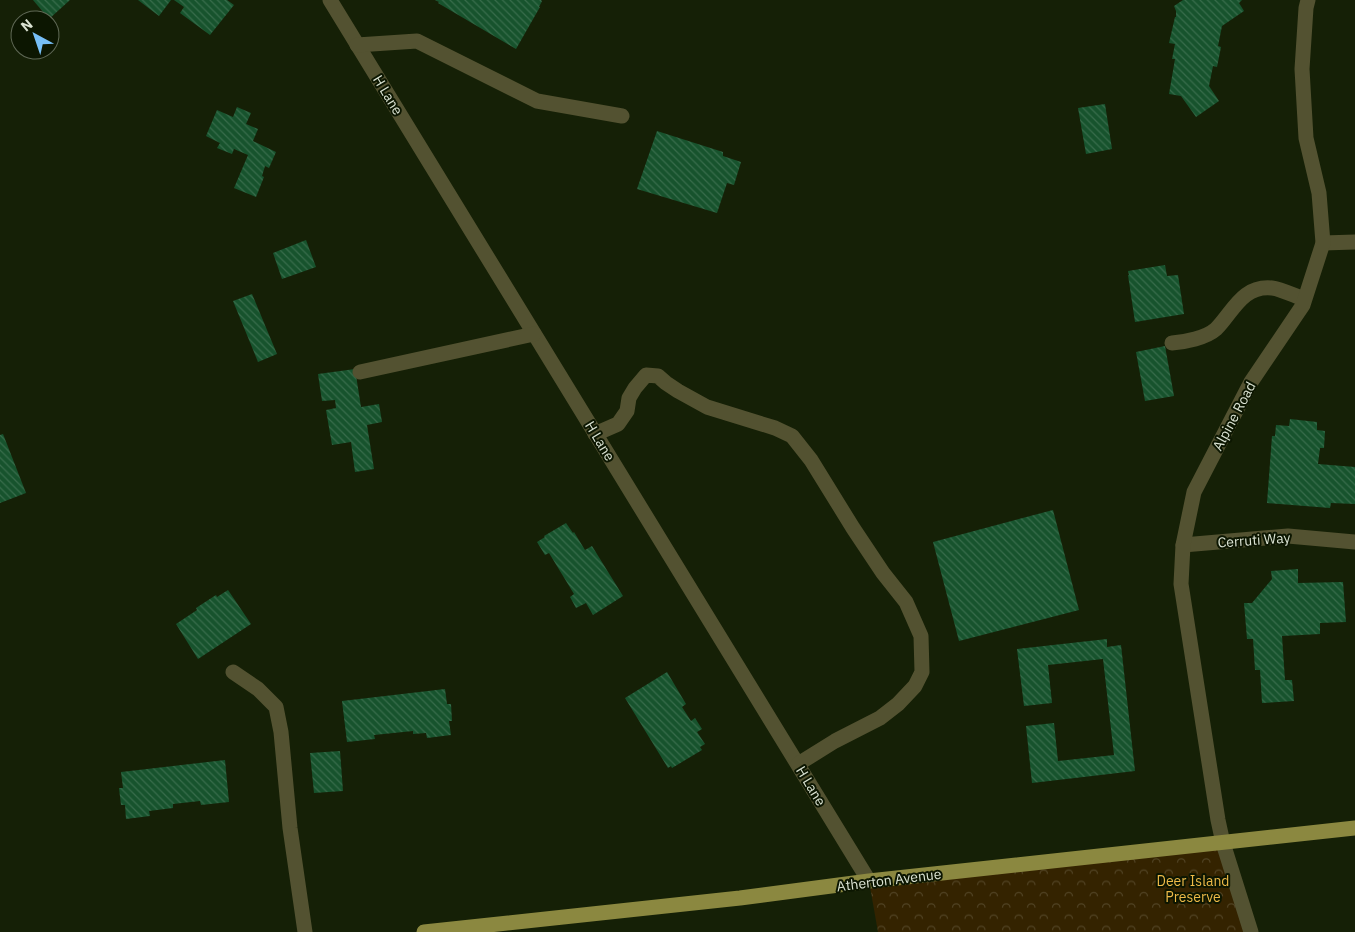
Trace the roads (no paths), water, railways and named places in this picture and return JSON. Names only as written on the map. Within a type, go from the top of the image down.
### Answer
[{"type":"main road","name":"Atherton Avenue","points":[[424,932],[1355,828]]},
{"type":"street","name":"H Lane","points":[[330,0],[870,881]]},
{"type":"street","name":"Alpine Road","points":[[1251,932],[1223,843],[1218,820],[1181,584],[1183,545],[1194,492],[1251,382],[1303,305],[1323,243],[1319,193],[1306,138],[1302,69],[1308,0]]},
{"type":"street","points":[[357,45],[418,41],[537,102],[622,116]]},
{"type":"street","points":[[1323,243],[1355,242]]},
{"type":"street","points":[[1172,343],[1198,338],[1215,330],[1242,297],[1254,289],[1272,288],[1304,299]]},
{"type":"street","points":[[360,372],[534,334]]},
{"type":"street","points":[[595,434],[618,424],[627,411],[629,398],[646,375],[658,376],[678,391],[707,407],[775,428],[792,436],[811,460],[852,528],[906,602],[921,636],[922,672],[915,686],[898,704],[880,718],[835,741],[798,764]]},
{"type":"street","name":"Cerruti Way","points":[[1183,545],[1288,536],[1355,542]]},
{"type":"street","points":[[233,672],[258,689],[276,708],[281,732],[290,828],[305,932]]},
{"type":"park label","name":"Deer Island Preserve","points":[[1193,890]]}]
